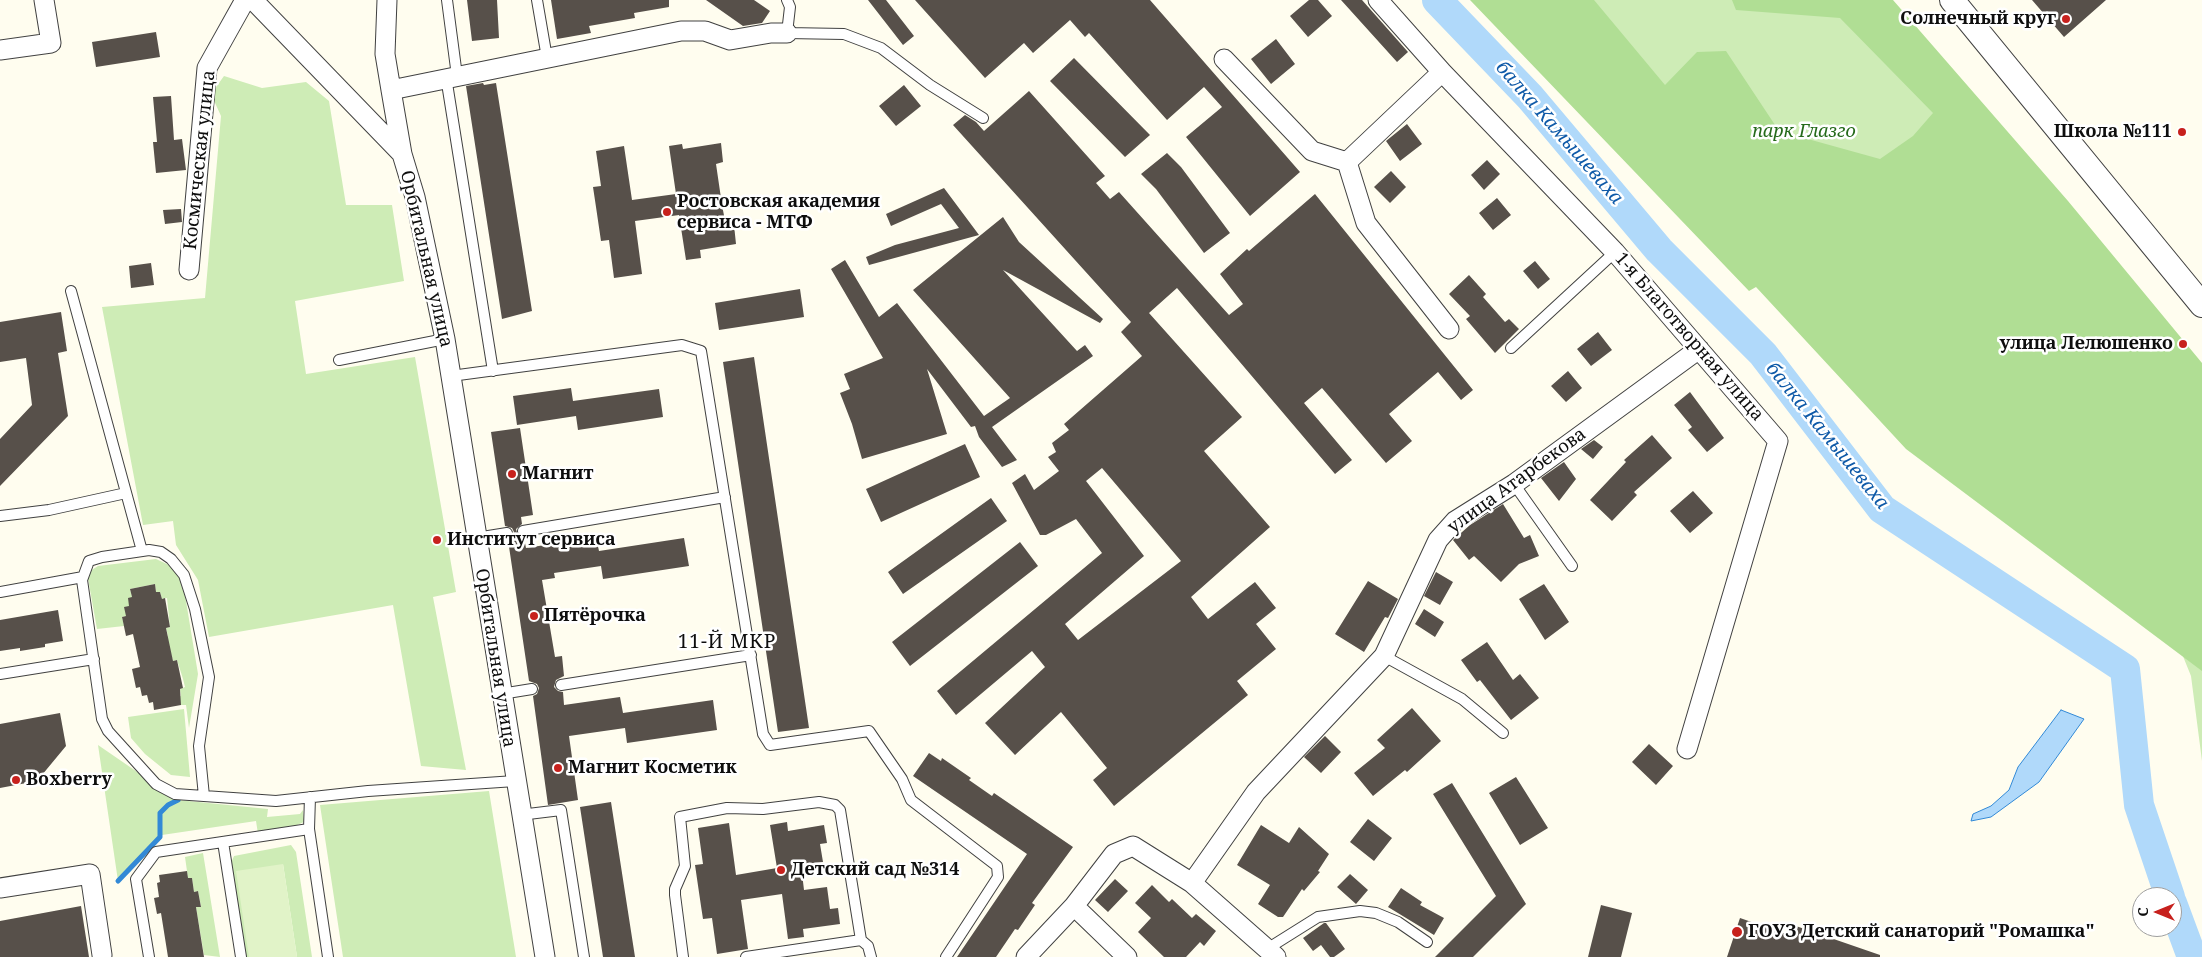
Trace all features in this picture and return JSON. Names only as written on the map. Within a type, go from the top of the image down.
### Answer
[{"type":"street","points":[[0,50],[51,43],[44,0]]},
{"type":"street","name":"Космическая улица","points":[[189,270],[207,68],[245,0]]},
{"type":"street","points":[[253,0],[402,154]]},
{"type":"street","name":"Орбитальная улица","points":[[387,0],[385,54],[402,154],[415,197],[445,339],[514,781],[545,957]]},
{"type":"street","name":"1-я Благотворная улица","points":[[1378,0],[1442,72],[1615,252],[1778,440],[1687,749]]},
{"type":"street","points":[[1952,0],[2202,305]]},
{"type":"street","points":[[391,90],[451,76],[681,31],[705,31],[730,40],[771,33],[787,34]]},
{"type":"street","points":[[1224,60],[1312,151],[1347,162]]},
{"type":"street","points":[[1347,162],[1442,72]]},
{"type":"street","points":[[1347,162],[1366,223],[1449,329]]},
{"type":"street","name":"улица Атарбекова","points":[[1192,883],[1256,792],[1384,656],[1438,540],[1455,521],[1514,484],[1699,349]]},
{"type":"street","points":[[1026,957],[1074,906],[1114,854],[1133,846],[1192,883],[1271,953]]},
{"type":"street","points":[[0,888],[90,874],[102,955]]},
{"type":"street","points":[[1074,906],[1127,957]]},
{"type":"lane","points":[[447,0],[451,76],[493,371]]},
{"type":"lane","points":[[537,0],[547,58]]},
{"type":"lane","points":[[787,0],[790,7],[787,34],[844,34],[881,48],[930,85],[983,118]]},
{"type":"lane","points":[[1511,348],[1615,252]]},
{"type":"lane","points":[[71,291],[142,551]]},
{"type":"lane","points":[[339,360],[445,339]]},
{"type":"lane","points":[[451,376],[682,346],[701,351],[763,734],[770,745],[869,731],[902,779],[911,800],[997,866],[998,877],[946,957]]},
{"type":"lane","points":[[1514,484],[1572,566]]},
{"type":"lane","points":[[0,516],[49,510],[126,493]]},
{"type":"lane","points":[[523,531],[725,498]]},
{"type":"lane","points":[[476,538],[507,533]]},
{"type":"lane","points":[[204,796],[199,746],[208,677],[195,609],[184,575],[171,559],[161,552],[142,551],[102,557],[89,561],[83,577],[102,718],[108,731],[156,784],[175,794],[276,801],[514,781]]},
{"type":"lane","points":[[0,592],[83,577]]},
{"type":"lane","points":[[562,684],[751,655]]},
{"type":"lane","points":[[1384,656],[1462,700],[1503,733]]},
{"type":"lane","points":[[0,674],[94,659]]},
{"type":"lane","points":[[501,694],[532,689]]},
{"type":"lane","points":[[310,797],[309,829],[328,957]]},
{"type":"lane","points":[[683,957],[675,895],[675,889],[685,866],[680,817],[727,808],[763,809],[819,802],[838,807],[861,940],[868,946],[871,957]]},
{"type":"lane","points":[[520,815],[561,810],[584,957]]},
{"type":"lane","points":[[149,957],[136,878],[156,852],[309,829]]},
{"type":"lane","points":[[222,842],[241,957]]},
{"type":"lane","points":[[1271,953],[1318,917],[1360,911],[1376,914],[1398,922],[1427,942]]},
{"type":"lane","points":[[746,957],[861,940]]},
{"type":"green space","name":"парк Глазго","points":[[1470,0],[1594,0],[1665,85],[1697,52],[1726,51],[1779,131],[1880,159],[1913,136],[1933,113],[1840,18],[1736,10],[1732,0],[1893,0],[2068,201],[2202,363],[2202,671],[1906,449],[1756,287],[1749,291]]},
{"type":"green space","name":"парк Глазго","points":[[1504,0],[1859,0],[2202,415],[2202,761],[2191,676],[2174,634]]},
{"type":"green space","points":[[224,76],[262,88],[306,82],[329,101],[346,205],[392,205],[404,281],[295,301],[306,374],[415,357],[456,592],[433,597],[466,770],[421,766],[393,605],[209,637],[198,580],[176,545],[173,521],[143,525],[102,307],[205,298],[221,116],[211,94]]},
{"type":"green space","points":[[156,559],[180,570],[181,585],[185,595],[198,674],[189,728],[186,705],[179,705],[177,697],[181,696],[180,689],[185,687],[183,679],[177,660],[173,661],[166,637],[168,636],[166,628],[170,627],[167,598],[162,599],[160,592],[156,592],[155,584],[130,589],[132,597],[126,616],[122,617],[124,626],[97,629],[87,573],[98,566]]},
{"type":"green space","points":[[184,709],[190,777],[171,775],[145,754],[131,738],[128,717]]},
{"type":"green space","points":[[98,745],[178,800],[268,809],[267,817],[300,814],[303,810],[304,822],[290,828],[258,834],[256,821],[162,835],[118,881]]},
{"type":"green space","points":[[489,791],[516,957],[343,957],[320,805]]},
{"type":"green space","points":[[291,845],[296,852],[312,957],[297,957],[283,864],[249,957],[246,957],[231,863],[234,856]]},
{"type":"green space","points":[[203,853],[220,957],[204,955],[196,907],[201,906],[198,891],[194,892],[192,878],[188,878],[185,857]]},
{"type":"green space","points":[[283,864],[297,957],[249,957],[236,871]]},
{"type":"water","points":[[2061,710],[2084,719],[2039,782],[1991,817],[1971,821],[1973,814],[1991,806],[2009,790],[2018,767]]},
{"type":"building","points":[[467,0],[497,0],[499,38],[472,41]]},
{"type":"building","points":[[551,0],[669,0],[669,7],[634,13],[635,18],[589,26],[591,33],[557,39]]},
{"type":"building","points":[[706,0],[754,0],[770,11],[762,23],[743,26]]},
{"type":"building","points":[[868,0],[886,0],[914,36],[903,45]]},
{"type":"building","points":[[915,0],[1150,0],[1300,172],[1250,216],[1186,137],[1222,107],[1204,87],[1167,120],[1089,33],[1085,37],[1070,20],[1033,53],[1024,43],[985,78]]},
{"type":"building","points":[[1309,0],[1318,0],[1332,16],[1308,37],[1290,16]]},
{"type":"building","points":[[1341,0],[1362,0],[1408,52],[1397,62]]},
{"type":"building","name":"Солнечный круг","points":[[2032,0],[2106,0],[2064,37]]},
{"type":"building","points":[[156,32],[160,57],[96,67],[92,42]]},
{"type":"building","points":[[1276,39],[1295,64],[1271,84],[1251,59]]},
{"type":"building","points":[[1074,58],[1150,135],[1125,157],[1050,81]]},
{"type":"building","points":[[483,83],[484,85],[496,83],[532,311],[502,319],[466,86]]},
{"type":"building","points":[[904,85],[921,106],[896,126],[879,106]]},
{"type":"building","points":[[1029,91],[1105,176],[1096,183],[1110,199],[1119,192],[1229,315],[1243,304],[1220,274],[1247,249],[1249,251],[1315,194],[1473,390],[1461,400],[1438,372],[1389,414],[1412,441],[1386,463],[1322,388],[1304,403],[1352,460],[1335,474],[1177,288],[1149,313],[1242,417],[1204,451],[1270,527],[1191,597],[1208,619],[1255,582],[1276,608],[1256,624],[1276,649],[1237,681],[1248,695],[1114,806],[1093,780],[1107,768],[1061,712],[1015,755],[985,723],[1045,667],[1032,651],[956,715],[937,691],[1102,553],[1076,519],[1046,535],[1040,535],[1012,483],[1025,474],[1034,490],[1059,471],[1048,457],[1056,452],[1052,443],[1069,430],[1064,424],[1142,356],[1121,332],[1131,322],[953,125],[965,115],[976,122],[984,131]],"holes":[[[1102,468],[1181,561],[1078,640],[1065,624],[1144,556],[1086,481]]]},
{"type":"building","points":[[171,96],[174,140],[182,139],[186,170],[156,173],[153,142],[157,142],[153,97]]},
{"type":"building","points":[[1407,124],[1422,144],[1400,161],[1386,141]]},
{"type":"building","name":"Ростовская академия сервиса - МТФ","points":[[721,143],[723,162],[716,164],[722,205],[726,226],[734,225],[736,244],[700,250],[701,258],[686,260],[679,215],[635,221],[642,274],[614,278],[609,240],[601,241],[593,187],[601,186],[596,151],[624,146],[632,200],[676,194],[669,146],[682,144],[683,149]]},
{"type":"building","points":[[1167,153],[1181,167],[1230,233],[1204,253],[1156,189],[1141,174]]},
{"type":"building","points":[[1487,160],[1500,174],[1484,190],[1471,175]]},
{"type":"building","points":[[1391,171],[1406,187],[1390,203],[1374,187]]},
{"type":"building","points":[[944,188],[979,235],[869,265],[866,257],[895,245],[959,228],[941,204],[891,226],[886,214]]},
{"type":"building","points":[[1497,198],[1511,215],[1493,230],[1479,213]]},
{"type":"building","points":[[181,209],[182,222],[165,224],[163,210]]},
{"type":"building","points":[[1003,217],[1019,242],[1103,319],[1100,323],[1003,270],[1077,351],[1085,345],[1093,356],[992,427],[1017,460],[1002,467],[979,437],[975,426],[971,427],[927,369],[947,434],[862,459],[852,424],[840,393],[850,389],[844,374],[883,358],[831,269],[845,260],[879,317],[897,303],[984,416],[1010,398],[913,290]]},
{"type":"building","points":[[1535,261],[1550,279],[1538,289],[1523,271]]},
{"type":"building","points":[[151,263],[154,285],[131,288],[129,266]]},
{"type":"building","points":[[1469,275],[1486,294],[1483,297],[1505,322],[1509,319],[1519,329],[1495,353],[1466,319],[1470,316],[1449,294]]},
{"type":"building","points":[[800,289],[804,317],[719,330],[715,303]]},
{"type":"building","points":[[61,312],[67,351],[58,353],[68,416],[0,486],[0,439],[32,405],[26,358],[0,362],[0,322]]},
{"type":"building","points":[[1598,332],[1612,350],[1591,366],[1577,349]]},
{"type":"building","points":[[754,357],[809,728],[778,732],[723,362]]},
{"type":"building","points":[[1568,371],[1582,388],[1566,402],[1551,386]]},
{"type":"building","points":[[571,388],[573,401],[659,389],[663,417],[578,430],[576,416],[517,425],[513,396]]},
{"type":"building","points":[[1690,392],[1724,438],[1707,452],[1688,430],[1692,427],[1674,405]]},
{"type":"building","points":[[520,428],[533,515],[521,517],[522,524],[516,529],[518,536],[524,538],[526,548],[596,537],[599,551],[684,538],[689,566],[603,579],[601,566],[554,573],[555,578],[542,580],[555,657],[562,656],[564,676],[556,680],[554,687],[558,691],[563,692],[564,705],[620,697],[623,713],[713,700],[717,730],[627,743],[625,728],[569,736],[578,800],[548,805],[533,696],[537,694],[539,688],[537,684],[529,681],[508,540],[512,538],[514,532],[512,528],[505,526],[491,432]]},
{"type":"building","points":[[1652,435],[1672,458],[1634,492],[1637,495],[1612,521],[1590,500],[1626,462],[1624,460]]},
{"type":"building","points":[[1594,440],[1603,447],[1593,459],[1581,449]]},
{"type":"building","points":[[965,444],[980,477],[881,522],[866,489]]},
{"type":"building","points":[[1564,462],[1576,479],[1559,501],[1541,478]]},
{"type":"building","points":[[1693,491],[1713,513],[1690,533],[1670,511]]},
{"type":"building","points":[[991,498],[1007,521],[903,594],[888,572]]},
{"type":"building","points":[[1503,504],[1524,538],[1530,535],[1539,556],[1519,564],[1501,582],[1474,556],[1469,560],[1453,540],[1470,525]]},
{"type":"building","points":[[1020,542],[1038,566],[910,666],[892,642]]},
{"type":"building","points":[[1436,572],[1453,582],[1440,605],[1424,596]]},
{"type":"building","points":[[1368,581],[1398,599],[1388,618],[1385,617],[1364,652],[1335,634]]},
{"type":"building","points":[[155,584],[156,592],[160,592],[162,599],[165,598],[170,627],[166,628],[173,661],[177,660],[183,688],[180,689],[181,705],[154,710],[153,702],[149,703],[147,695],[142,696],[140,687],[136,688],[132,669],[140,667],[133,634],[126,636],[122,617],[126,616],[124,607],[129,606],[128,598],[132,597],[130,589]]},
{"type":"building","points":[[1544,584],[1569,622],[1545,640],[1519,599]]},
{"type":"building","points":[[1424,609],[1444,622],[1435,637],[1415,624]]},
{"type":"building","points":[[58,610],[63,641],[45,644],[45,647],[20,651],[20,648],[0,651],[0,620]]},
{"type":"building","points":[[1487,642],[1513,680],[1520,674],[1539,698],[1511,720],[1480,680],[1477,682],[1461,660]]},
{"type":"building","points":[[1412,708],[1441,741],[1407,772],[1405,770],[1373,796],[1354,773],[1385,748],[1377,740]]},
{"type":"building","points":[[60,713],[66,746],[37,781],[0,788],[0,724]]},
{"type":"building","points":[[1325,736],[1341,752],[1321,773],[1304,757]]},
{"type":"building","points":[[1649,744],[1673,766],[1656,785],[1632,762]]},
{"type":"building","points":[[929,753],[941,761],[942,758],[971,778],[969,780],[992,796],[994,793],[1073,847],[1032,903],[1035,905],[1018,930],[1015,929],[996,957],[957,957],[1027,854],[913,776]]},
{"type":"building","points":[[1516,777],[1548,828],[1520,845],[1489,793]]},
{"type":"building","points":[[1452,783],[1526,904],[1473,957],[1435,957],[1496,896],[1433,794]]},
{"type":"building","points":[[611,802],[635,957],[603,957],[580,807]]},
{"type":"building","points":[[1368,819],[1392,838],[1374,861],[1350,842]]},
{"type":"building","points":[[787,822],[788,831],[824,825],[827,843],[820,844],[823,862],[801,865],[804,890],[827,887],[830,909],[838,908],[840,924],[803,929],[804,937],[788,939],[782,894],[741,900],[748,949],[717,954],[712,918],[703,919],[701,906],[695,865],[703,864],[698,828],[729,823],[736,875],[777,868],[770,825]]},
{"type":"building","points":[[1261,825],[1289,843],[1299,827],[1329,854],[1318,871],[1320,872],[1304,891],[1302,889],[1283,917],[1278,917],[1258,904],[1270,885],[1237,865]]},
{"type":"building","points":[[187,871],[188,878],[192,878],[194,892],[198,891],[201,907],[196,907],[204,957],[168,957],[161,913],[157,914],[154,898],[159,897],[157,883],[160,882],[159,875]]},
{"type":"building","points":[[1350,874],[1368,890],[1356,904],[1337,887]]},
{"type":"building","points":[[1115,879],[1128,891],[1108,912],[1095,900]]},
{"type":"building","points":[[1152,885],[1169,902],[1172,899],[1192,918],[1196,914],[1216,931],[1204,946],[1200,942],[1186,957],[1164,957],[1138,932],[1151,918],[1135,903]]},
{"type":"building","points":[[1401,888],[1422,902],[1420,905],[1444,918],[1434,935],[1388,907]]},
{"type":"building","points":[[1601,905],[1632,913],[1621,957],[1588,957]]},
{"type":"building","points":[[81,906],[89,957],[0,957],[0,921]]},
{"type":"building","points":[[1740,918],[1789,935],[1793,925],[1880,955],[1880,957],[1727,957]]},
{"type":"building","points":[[1326,923],[1345,949],[1334,957],[1330,957],[1321,945],[1313,951],[1303,938]]},
{"type":"waterway","name":"балка Камышеваха","points":[[1437,0],[1530,97],[1659,250],[1763,354],[1882,509],[2125,669],[2139,805],[2167,887]]},
{"type":"waterway","points":[[118,881],[160,837],[160,813],[168,805],[178,800]]},
{"type":"waterway","name":"балка Камышеваха","points":[[2182,930],[2192,957]]},
{"type":"place","name":"Солнечный круг","points":[[2066,19]]},
{"type":"place","name":"Школа №111","points":[[2182,132]]},
{"type":"place","name":"Ростовская академия сервиса - МТФ","points":[[667,212]]},
{"type":"place","name":"улица Лелюшенко","points":[[2183,344]]},
{"type":"place","name":"Магнит","points":[[512,474]]},
{"type":"place","name":"Институт сервиса","points":[[437,540]]},
{"type":"place","name":"Пятёрочка","points":[[534,616]]},
{"type":"place","name":"Магнит Косметик","points":[[558,768]]},
{"type":"place","name":"Boxberry","points":[[16,780]]},
{"type":"place","name":"Детский сад №314","points":[[781,870]]},
{"type":"place","name":"ГОУЗ Детский санаторий \"Ромашка\"","points":[[1737,932]]},
{"type":"district","name":"11-Й МКР","points":[[727,643]]}]
